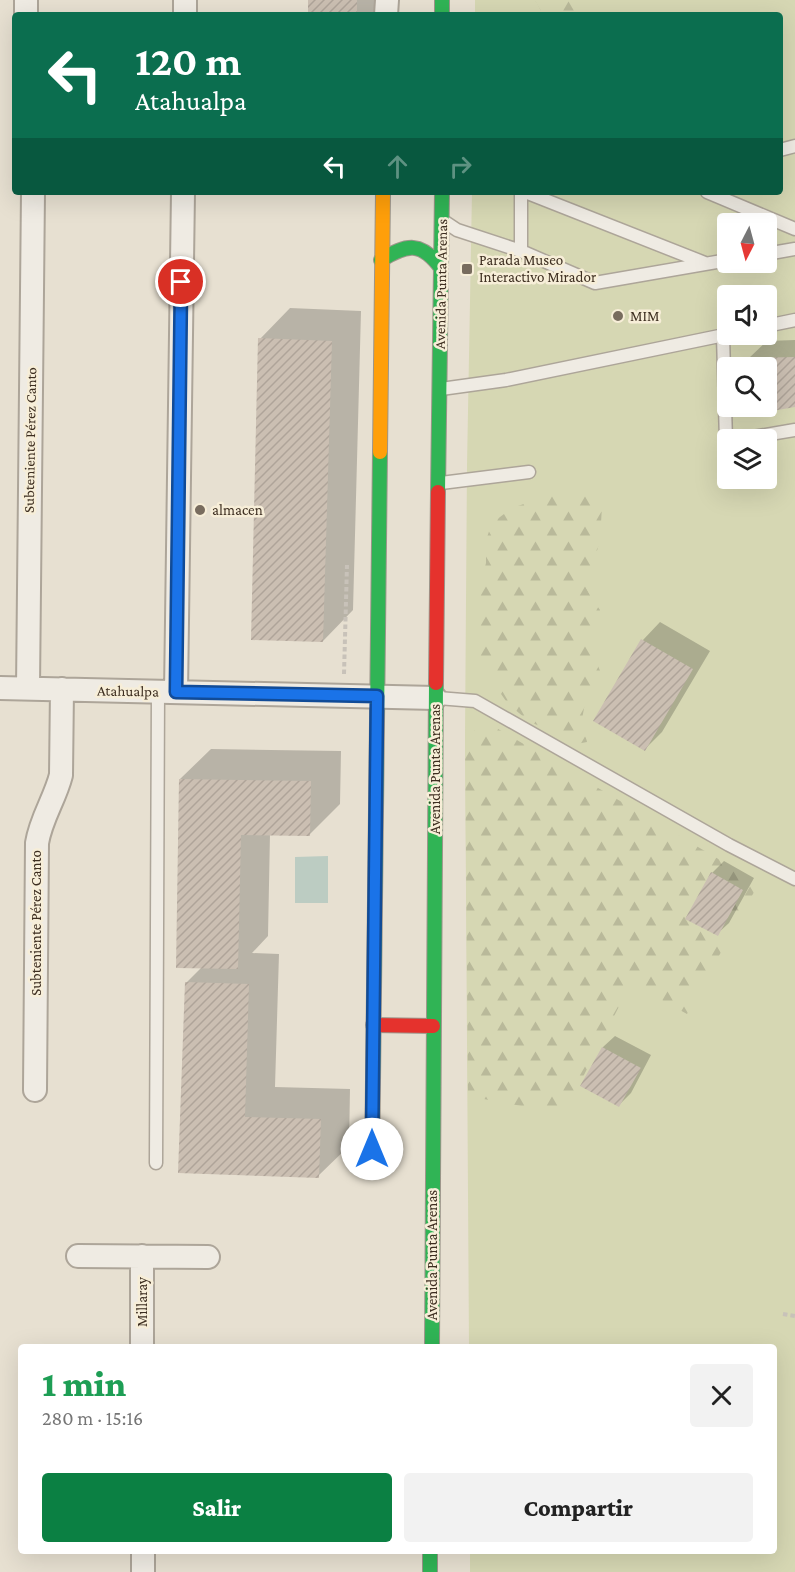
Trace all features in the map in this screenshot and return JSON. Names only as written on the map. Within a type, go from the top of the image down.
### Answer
[{"type":"main road","points":[[372,1170],[383,195]]},
{"type":"main road","name":"Avenida Punta Arenas","points":[[432,1344],[435,698],[442,195]]},
{"type":"main road","points":[[381,260],[396,251],[410,248],[428,254],[441,268]]},
{"type":"main road","points":[[373,1024],[433,1026]]},
{"type":"main road","points":[[430,1554],[430,1572]]},
{"type":"street","name":"Subteniente Pérez Canto","points":[[28,688],[33,195]]},
{"type":"street","points":[[167,692],[183,195]]},
{"type":"street","name":"Atahualpa","points":[[0,688],[435,698]]},
{"type":"street","name":"Subteniente Pérez Canto","points":[[35,1090],[37,843],[43,818],[61,775],[62,689]]},
{"type":"street","name":"Millaray","points":[[78,1256],[208,1257]]},
{"type":"street","name":"Millaray","points":[[142,1256],[142,1344]]},
{"type":"street","points":[[143,1554],[143,1572]]},
{"type":"lane","points":[[521,250],[523,195]]},
{"type":"lane","points":[[531,195],[705,263]]},
{"type":"lane","points":[[714,195],[795,229]]},
{"type":"lane","points":[[442,220],[457,230],[521,250],[595,283],[717,261]]},
{"type":"lane","points":[[777,252],[795,249]]},
{"type":"lane","points":[[777,324],[795,320]]},
{"type":"lane","points":[[439,389],[506,380],[717,337]]},
{"type":"lane","points":[[726,345],[726,429]]},
{"type":"lane","points":[[777,433],[795,430]]},
{"type":"lane","points":[[438,483],[529,472]]},
{"type":"lane","points":[[156,1163],[167,692]]},
{"type":"lane","points":[[435,698],[475,701],[729,845],[795,879]]},
{"type":"path","points":[[783,1314],[795,1316]]},
{"type":"green space","points":[[475,0],[795,0],[795,1572],[470,1572],[470,1554],[777,1554],[777,1344],[469,1344],[465,736],[472,195],[783,195],[783,12],[475,12]]},
{"type":"green space","points":[[534,0],[594,0],[590,2],[590,12],[542,12]]},
{"type":"green space","points":[[559,492],[592,495],[602,506],[600,540],[595,558],[582,580],[600,610],[597,633],[586,642],[603,678],[585,703],[582,719],[587,742],[571,745],[559,734],[530,722],[508,704],[490,678],[473,663],[480,585],[486,563],[486,540],[492,523],[512,508]]},
{"type":"green space","points":[[488,723],[759,883],[687,1014],[631,983],[564,1114],[468,1096],[465,736]]},
{"type":"shaded area","points":[[328,856],[328,903],[295,903],[295,857]]},
{"type":"building","points":[[308,0],[357,0],[357,12],[308,12]]},
{"type":"building","points":[[258,338],[332,341],[323,642],[251,640]]},
{"type":"building","points":[[777,357],[795,357],[795,407],[777,410]]},
{"type":"building","points":[[641,639],[693,669],[645,751],[593,721]]},
{"type":"building","points":[[179,779],[311,781],[310,836],[241,835],[238,969],[176,968]]},
{"type":"building","points":[[711,872],[743,890],[718,936],[685,919]]},
{"type":"building","points":[[185,982],[249,984],[245,1117],[321,1119],[319,1178],[178,1173]]},
{"type":"building","points":[[602,1047],[641,1068],[619,1107],[580,1086]]},
{"type":"traffic: fast","points":[[442,0],[442,12]]},
{"type":"traffic: fast","points":[[438,492],[442,195]]},
{"type":"traffic: fast","points":[[381,260],[406,248],[413,248],[427,253],[441,268]]},
{"type":"traffic: fast","points":[[372,1170],[380,452]]},
{"type":"traffic: fast","points":[[432,1344],[436,683]]},
{"type":"traffic: fast","points":[[430,1554],[430,1572]]},
{"type":"traffic: slow","points":[[380,452],[383,195]]},
{"type":"traffic: jam","points":[[436,683],[438,492]]},
{"type":"traffic: jam","points":[[373,1025],[433,1026]]},
{"type":"place","name":"Parada Museo Interactivo Mirador","points":[[467,269]]},
{"type":"place","name":"MIM","points":[[618,316]]},
{"type":"place","name":"almacen","points":[[200,510]]},
{"type":"route","points":[[181,282],[176,692],[377,696],[372,1149]]}]
